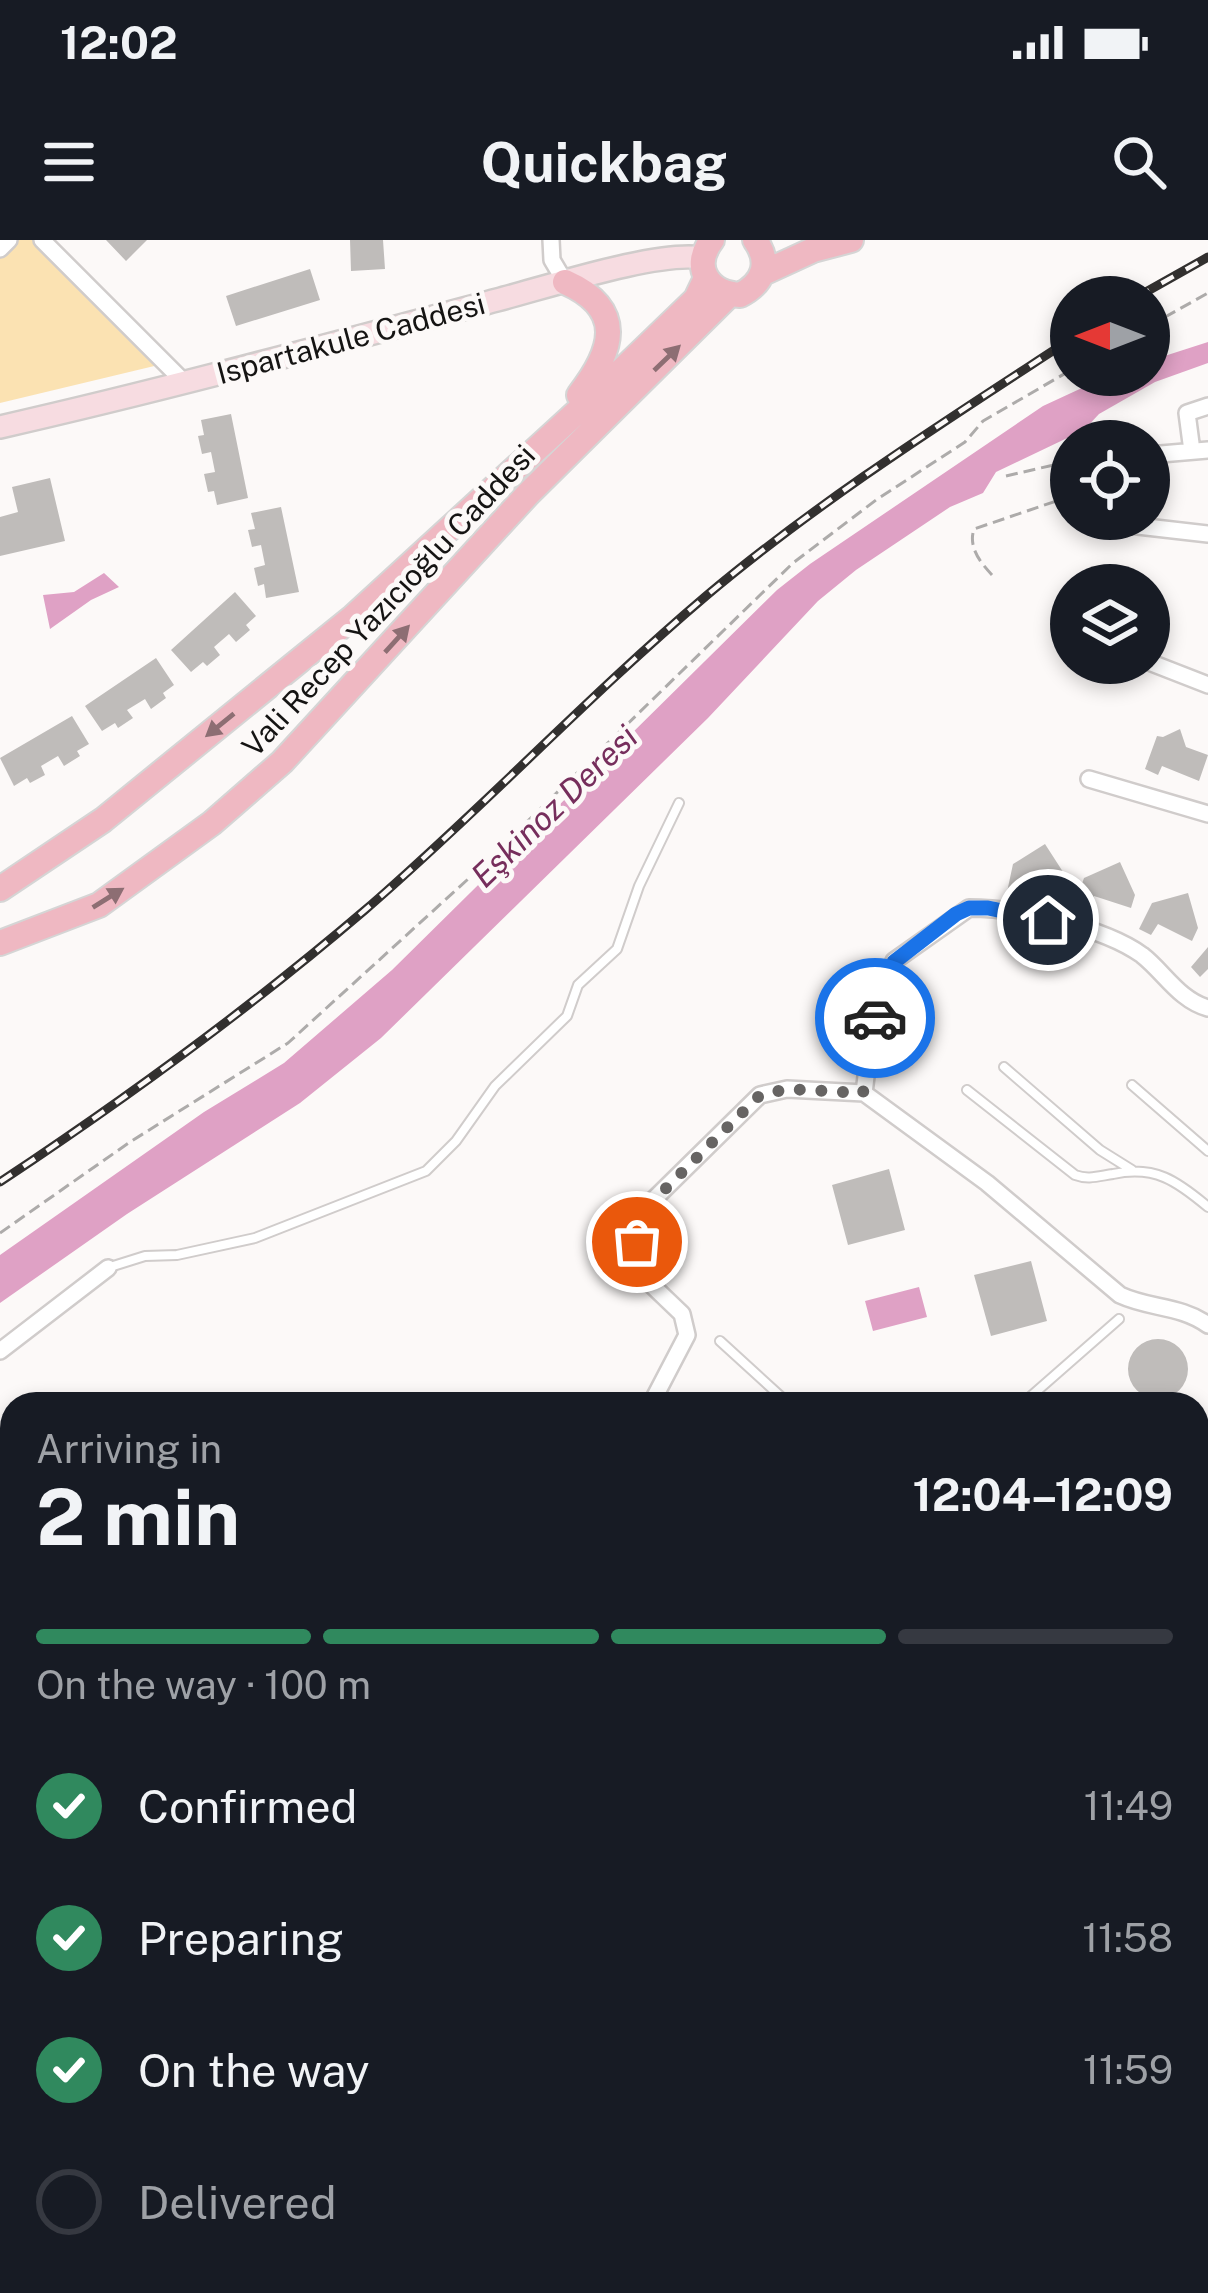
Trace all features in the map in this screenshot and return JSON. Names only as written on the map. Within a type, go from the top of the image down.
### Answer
[{"type":"main road","points":[[754,240],[763,253],[763,273],[813,250],[851,240]]},
{"type":"main road","points":[[706,258],[721,292],[730,294]]},
{"type":"main road","name":"Vali Recep Yazıcıoğlu Caddesi","points":[[0,889],[103,820],[429,550],[696,298],[706,258]]},
{"type":"main road","name":"Vali Recep Yazıcıoğlu Caddesi","points":[[0,943],[99,905],[212,824],[282,763],[528,494],[730,294],[750,290],[763,273]]},
{"type":"main road","points":[[556,429],[592,379],[608,347],[609,332],[603,310],[594,299],[565,282]]},
{"type":"street","points":[[0,249],[9,240]]},
{"type":"street","points":[[42,240],[184,383]]},
{"type":"street","points":[[551,240],[552,260],[565,282]]},
{"type":"street","name":"Ispartakule Caddesi","points":[[0,427],[565,282],[678,256],[706,258]]},
{"type":"street","points":[[1170,452],[1200,450],[1187,413],[1208,406]]},
{"type":"street","points":[[1170,530],[1208,533]]},
{"type":"street","points":[[1170,670],[1208,685]]},
{"type":"street","points":[[1090,779],[1208,814]]},
{"type":"street","points":[[863,1093],[872,1027],[894,962],[969,908],[988,908],[1122,942],[1148,959],[1168,983],[1208,1007]]},
{"type":"street","points":[[658,1392],[687,1335],[682,1314],[635,1270],[640,1214],[760,1095],[788,1089],[863,1093],[987,1183],[1120,1295],[1139,1304],[1186,1310],[1208,1325]]},
{"type":"street","points":[[0,1351],[108,1268]]},
{"type":"lane","points":[[108,1268],[145,1256],[177,1255],[255,1238],[426,1171],[456,1141],[495,1086],[567,1016],[578,985],[616,949],[639,886],[680,802]]},
{"type":"lane","points":[[1004,1067],[1100,1150],[1132,1170]]},
{"type":"lane","points":[[1132,1085],[1208,1151]]},
{"type":"lane","points":[[968,1090],[1083,1179],[1155,1171],[1208,1207]]},
{"type":"lane","points":[[1036,1392],[1119,1319]]},
{"type":"lane","points":[[720,1341],[776,1392]]},
{"type":"path","points":[[1170,314],[1208,293]]},
{"type":"path","points":[[0,1233],[130,1142],[288,1043],[467,880],[793,563],[965,442],[982,421],[1050,382]]},
{"type":"path","points":[[1006,476],[1050,466]]},
{"type":"path","points":[[992,575],[971,539],[974,530],[1050,503]]},
{"type":"shaded area","points":[[0,240],[55,240],[171,362],[0,403]]},
{"type":"shaded area","points":[[1208,342],[1208,363],[1170,377],[1170,354]]},
{"type":"shaded area","points":[[1065,396],[1130,396],[1093,420],[1050,420],[1050,446],[996,472],[983,493],[950,507],[856,570],[818,601],[708,718],[381,1038],[300,1103],[127,1214],[0,1303],[0,1255],[204,1112],[284,1063],[392,970],[777,590],[1043,406]]},
{"type":"shaded area","points":[[104,573],[119,587],[50,629],[43,595],[74,592]]},
{"type":"shaded area","points":[[919,1287],[927,1317],[873,1331],[865,1301]]},
{"type":"building","points":[[106,240],[147,240],[126,261]]},
{"type":"building","points":[[350,240],[383,240],[385,269],[351,271]]},
{"type":"building","points":[[310,269],[320,300],[236,326],[226,296]]},
{"type":"building","points":[[231,414],[248,498],[217,505],[204,474],[215,472],[211,452],[202,454],[198,436],[204,435],[201,420]]},
{"type":"building","points":[[50,478],[65,541],[0,556],[0,517],[18,512],[12,487]]},
{"type":"building","points":[[281,507],[299,592],[266,598],[254,568],[265,565],[261,545],[252,547],[248,530],[255,529],[251,513]]},
{"type":"building","points":[[235,592],[256,616],[246,625],[250,630],[236,642],[229,634],[214,647],[220,655],[191,672],[171,650]]},
{"type":"building","points":[[156,658],[174,685],[163,693],[166,698],[151,709],[145,699],[127,710],[133,718],[102,731],[85,706]]},
{"type":"building","points":[[72,716],[89,744],[77,751],[80,756],[64,766],[58,756],[41,766],[45,775],[14,786],[0,758]]},
{"type":"building","points":[[1180,729],[1186,747],[1208,755],[1199,781],[1162,766],[1158,775],[1145,769],[1157,736]]},
{"type":"building","points":[[1045,844],[1065,875],[1063,891],[1025,883],[1023,895],[1007,892],[1013,864]]},
{"type":"building","points":[[1120,862],[1135,895],[1131,908],[1094,896],[1090,908],[1075,904],[1084,878]]},
{"type":"building","points":[[1188,893],[1198,928],[1192,941],[1158,924],[1151,935],[1139,929],[1152,903]]},
{"type":"building","points":[[1208,947],[1208,969],[1200,977],[1191,967]]},
{"type":"building","points":[[889,1169],[905,1230],[848,1245],[832,1185]]},
{"type":"building","points":[[1031,1261],[1047,1321],[991,1336],[974,1275]]},
{"type":"building","points":[[1147,1341],[1169,1341],[1186,1358],[1186,1380],[1176,1392],[1140,1392],[1130,1380],[1130,1358]]},
{"type":"railway","points":[[1170,278],[1208,257]]},
{"type":"railway","points":[[0,1182],[187,1052],[321,947],[662,634],[749,561],[885,462],[1050,353]]},
{"type":"way so far","points":[[637,1242],[640,1214],[760,1095],[788,1089],[863,1093],[875,1018]]},
{"type":"route","points":[[875,1018],[894,962],[956,914],[988,908],[1048,920]]},
{"type":"water label","name":"Eşkinoz Deresi","points":[[554,806]]}]
